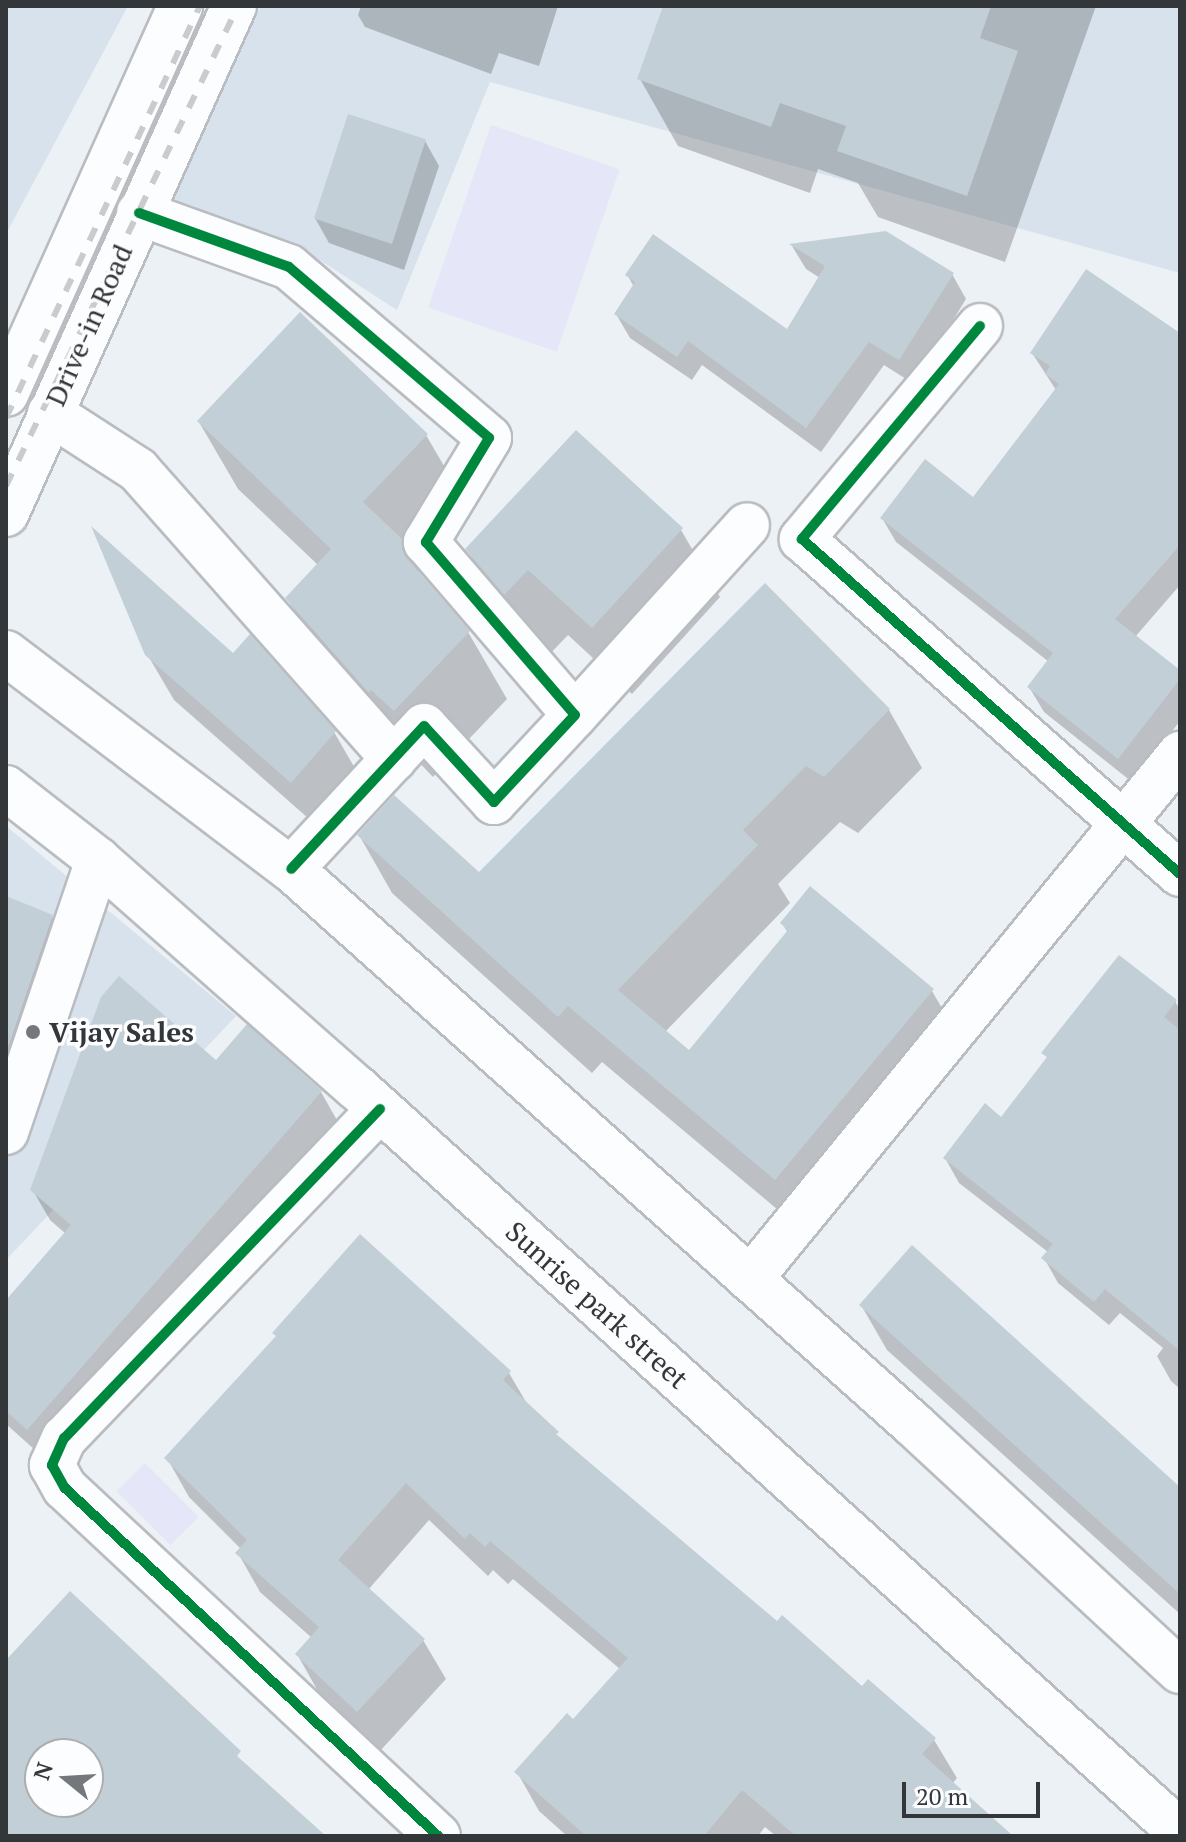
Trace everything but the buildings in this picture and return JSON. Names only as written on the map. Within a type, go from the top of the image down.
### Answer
[{"type":"street","name":"Drive-in Road","points":[[6,514],[234,6]]},
{"type":"street","name":"Drive-in Road","points":[[6,394],[169,8]]},
{"type":"street","points":[[139,213],[289,267],[489,438],[426,542],[575,715]]},
{"type":"street","points":[[980,326],[802,539],[1180,874]]},
{"type":"street","points":[[50,413],[138,470],[394,759]]},
{"type":"street","points":[[291,869],[424,726],[494,802],[747,525]]},
{"type":"street","points":[[6,653],[291,869],[750,1279],[1180,1671]]},
{"type":"street","points":[[750,1279],[1180,754]]},
{"type":"street","name":"Sunrise park street","points":[[6,788],[98,860],[380,1109],[1180,1832]]},
{"type":"street","points":[[6,1132],[98,860]]},
{"type":"street","points":[[380,1109],[64,1438],[52,1465],[65,1488],[438,1836]]},
{"type":"shaded area","points":[[6,6],[128,6],[6,234]]},
{"type":"shaded area","points":[[261,6],[1180,6],[1180,273],[490,82],[397,310],[304,250],[173,199]]},
{"type":"shaded area","points":[[491,125],[620,169],[557,352],[428,307]]},
{"type":"shaded area","points":[[6,826],[236,1016],[6,1260]]},
{"type":"shaded area","points":[[145,1463],[199,1517],[170,1545],[117,1491]]},
{"type":"railway","points":[[6,418],[200,6]]},
{"type":"railway","points":[[6,486],[238,6]]},
{"type":"cycle path","points":[[139,213],[289,267],[489,438],[426,542],[575,715],[494,802],[424,726],[291,869]]},
{"type":"cycle path","points":[[980,326],[802,539],[1180,874]]},
{"type":"cycle path","points":[[380,1109],[64,1438],[52,1465],[65,1488],[438,1836]]},
{"type":"place","name":"Vijay Sales","points":[[33,1032]]}]
